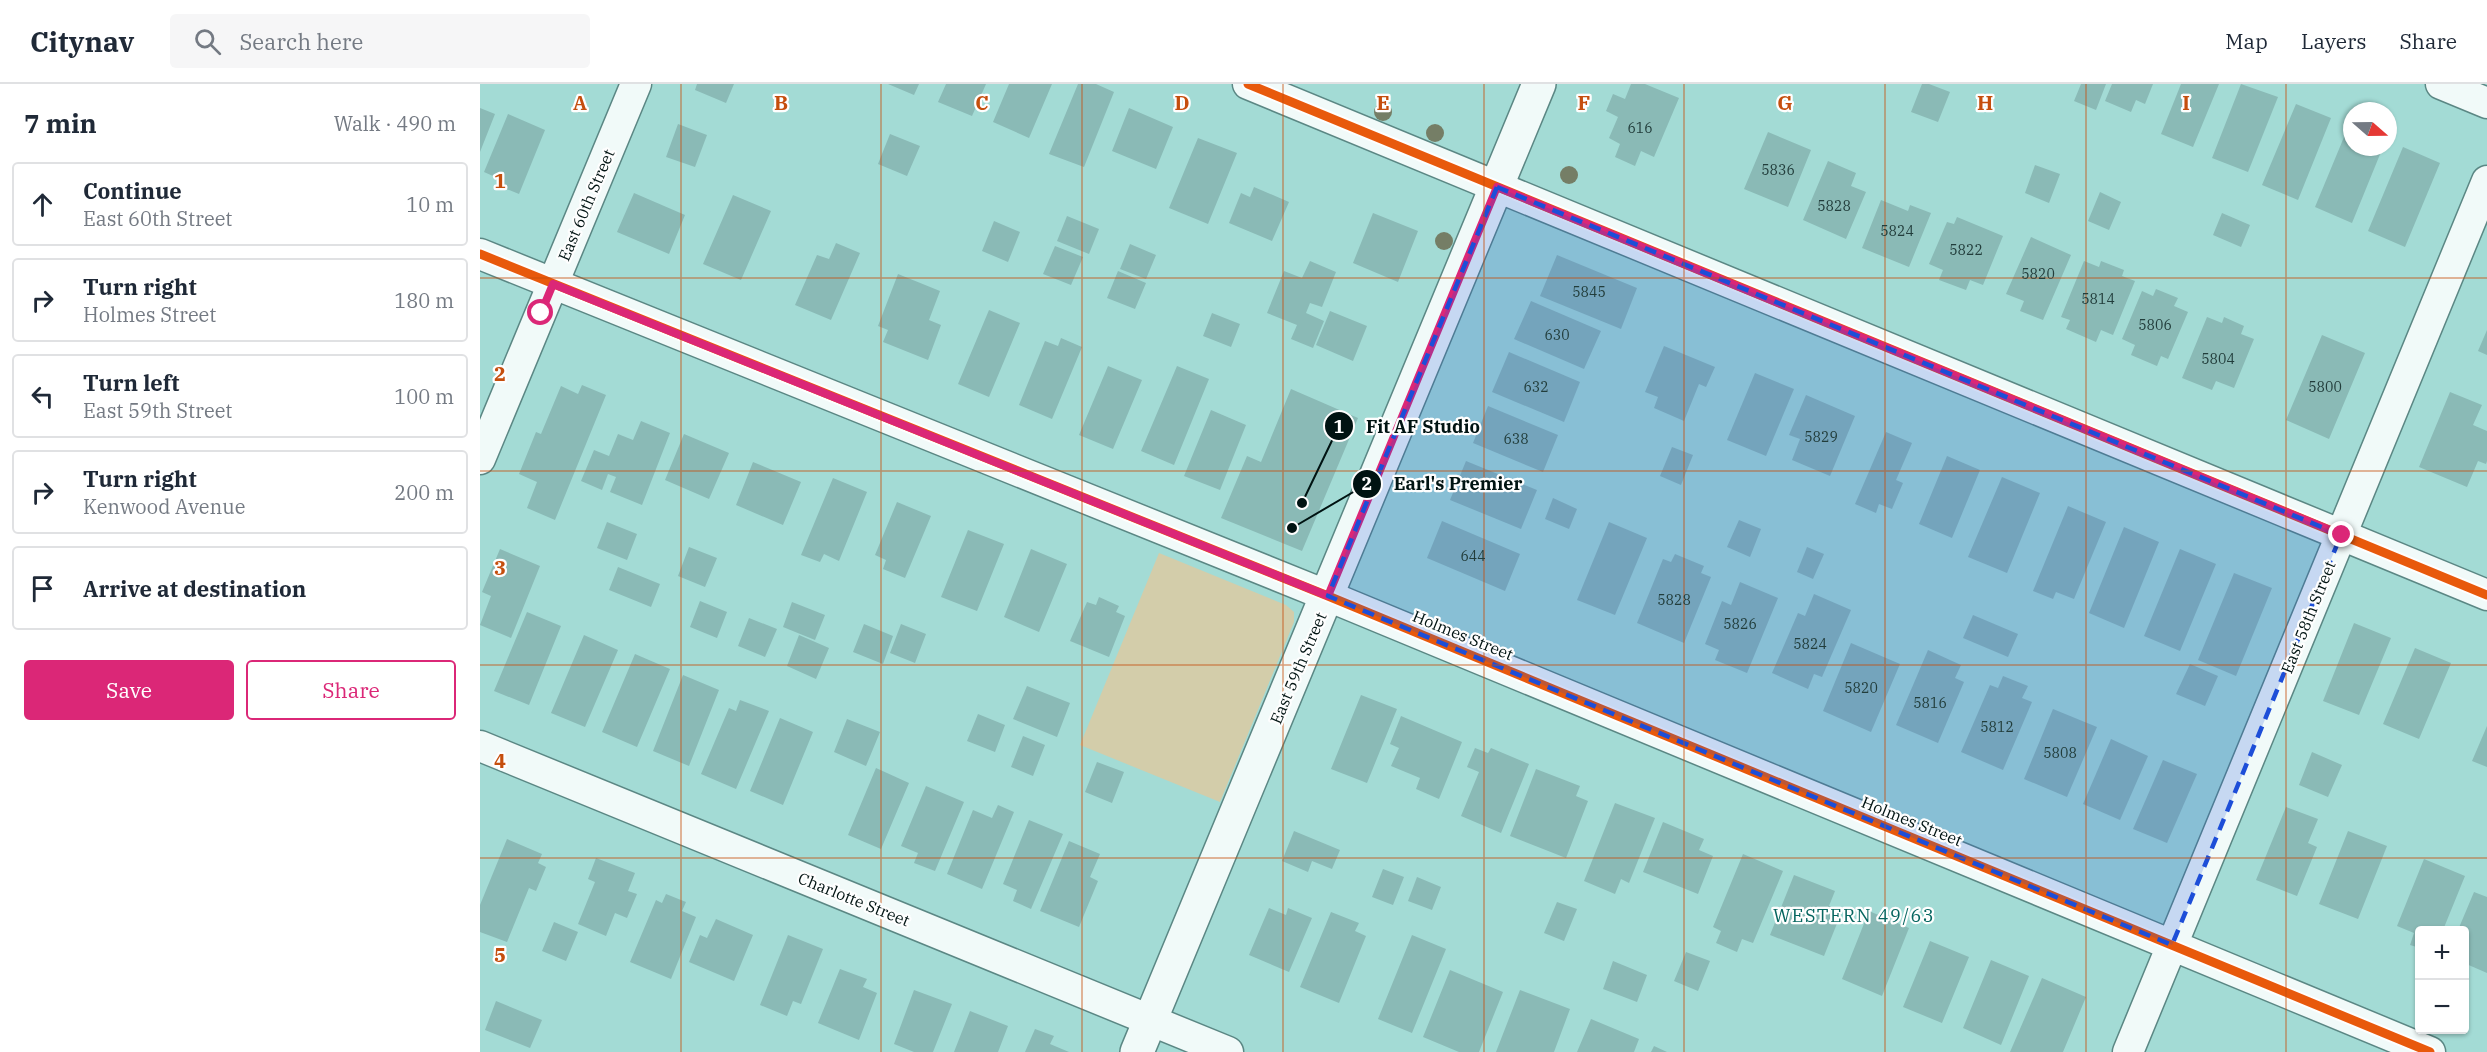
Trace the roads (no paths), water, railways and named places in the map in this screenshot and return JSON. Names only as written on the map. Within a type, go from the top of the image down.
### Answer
[{"type":"street","name":"East 60th Street","points":[[480,459],[636,84]]},
{"type":"street","points":[[1248,84],[2487,595]]},
{"type":"street","name":"East 59th Street","points":[[1137,1052],[1539,84]]},
{"type":"street","points":[[2441,84],[2487,103]]},
{"type":"street","name":"East 58th Street","points":[[2128,1052],[2487,181]]},
{"type":"street","name":"Holmes Street","points":[[480,254],[1328,596],[2430,1052]]},
{"type":"street","name":"Charlotte Street","points":[[480,746],[1228,1052]]},
{"type":"place","name":"Fit AF Studio","points":[[1302,503]]},
{"type":"place","name":"Earl's Premier","points":[[1292,528]]},
{"type":"district","name":"WESTERN 49/63","points":[[1854,915]]}]
